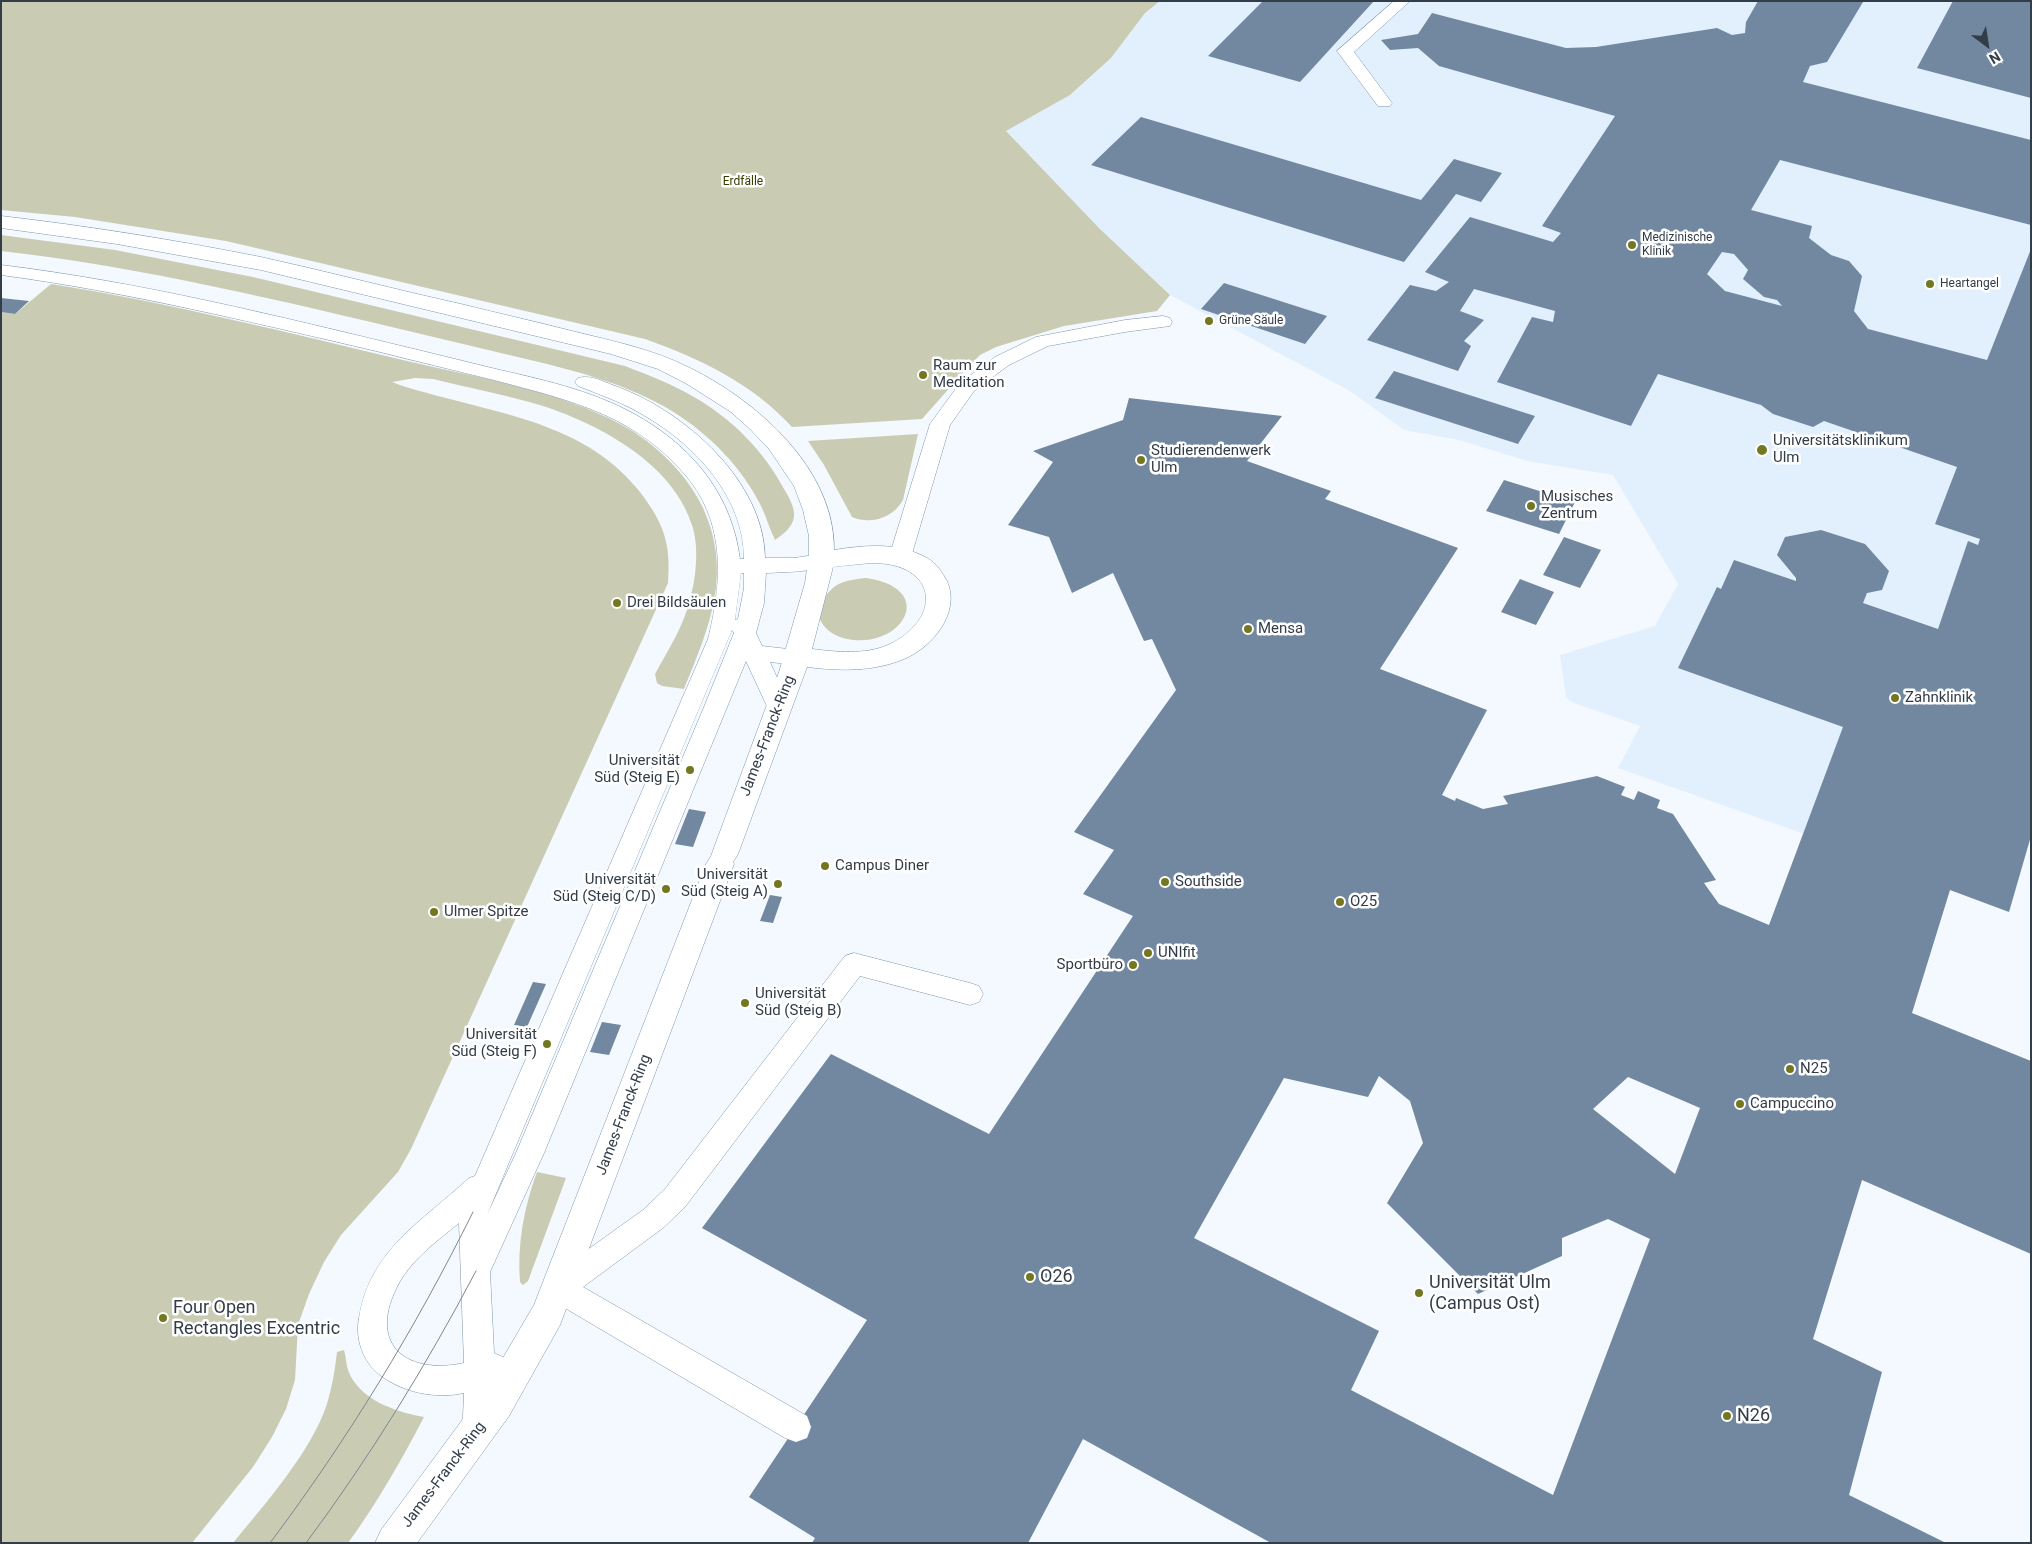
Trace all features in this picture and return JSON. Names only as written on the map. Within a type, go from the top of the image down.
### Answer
[{"type":"street","name":"James-Franck-Ring","points":[[1,222],[80,232],[236,258],[602,345],[666,365],[694,378],[718,393],[771,436],[792,464],[819,520],[822,540],[821,561],[817,586],[798,657],[558,1288],[534,1339],[496,1404],[394,1543]]},
{"type":"street","points":[[798,657],[847,661],[897,652],[921,636],[929,628],[937,611],[939,591],[924,567],[900,557],[864,555],[821,561]]},
{"type":"lane","points":[[1384,103],[1345,51],[1402,1]]},
{"type":"lane","points":[[1,258],[112,274],[212,293],[544,372],[610,391],[632,400],[674,425],[710,457],[731,485],[745,510],[756,566],[749,643],[716,707],[534,1144],[476,1271]]},
{"type":"lane","points":[[1,270],[109,286],[242,314],[526,382],[600,404],[650,432],[674,451],[688,465],[708,491],[720,515],[732,566],[730,601],[719,639],[494,1168],[473,1212],[480,1374],[478,1417],[472,1439]]},
{"type":"lane","points":[[900,557],[940,424],[967,386],[1002,362],[1043,341],[1125,326],[1163,322]]},
{"type":"lane","points":[[732,566],[794,565],[821,561]]},
{"type":"lane","points":[[730,601],[779,709]]},
{"type":"lane","name":"James-Franck-Ring","points":[[749,643],[798,657]]},
{"type":"lane","points":[[796,1427],[558,1288],[653,1219],[676,1198],[854,964],[970,994]]},
{"type":"lane","points":[[494,1168],[468,1199],[398,1258],[388,1270],[378,1293],[372,1319],[372,1334],[382,1357],[391,1367],[419,1378],[440,1380],[480,1374],[508,1360],[534,1339]]},
{"type":"shaded area","name":"Universitätsklinikum Ulm","points":[[1160,1],[2031,1],[2031,836],[2009,912],[1804,834],[1618,768],[1640,726],[1574,703],[1566,698],[1560,655],[1655,626],[1678,584],[1613,475],[1527,461],[1459,440],[1404,430],[1350,391],[1170,295],[1100,229],[1006,131],[1070,95],[1111,58],[1145,13]]},
{"type":"green space","name":"Erdfälle","points":[[1,1],[1160,1],[1145,13],[1111,58],[1070,95],[1006,131],[1100,229],[1170,295],[1157,311],[1064,326],[996,347],[980,355],[922,419],[792,427],[777,412],[743,385],[705,364],[645,339],[226,241],[75,217],[1,210]]},
{"type":"green space","points":[[1,235],[115,250],[253,277],[625,366],[686,392],[708,405],[733,425],[756,449],[776,475],[788,495],[794,510],[793,521],[787,530],[775,540],[754,493],[735,466],[712,441],[672,411],[637,393],[601,379],[264,297],[107,266],[1,251]]},
{"type":"green space","points":[[51,284],[185,309],[489,379],[545,394],[598,413],[634,432],[658,450],[679,472],[703,508],[712,532],[716,556],[717,578],[709,622],[684,689],[662,686],[657,683],[655,674],[684,619],[692,591],[696,564],[696,545],[693,528],[684,505],[670,485],[653,467],[611,436],[565,414],[516,398],[433,379],[415,378],[392,382],[500,412],[552,429],[576,440],[599,454],[621,471],[640,492],[655,514],[667,545],[668,583],[411,1149],[398,1172],[341,1235],[324,1262],[309,1294],[298,1325],[295,1380],[286,1409],[272,1437],[253,1467],[192,1543],[1,1543],[1,312],[15,314]]},
{"type":"green space","points":[[918,434],[903,500],[893,511],[874,520],[852,517],[824,465],[808,441]]},
{"type":"green space","points":[[866,578],[889,584],[902,594],[907,606],[904,618],[895,629],[881,636],[863,640],[843,638],[834,634],[823,625],[817,612],[826,596],[841,583]]},
{"type":"green space","points":[[537,1172],[566,1178],[528,1281],[523,1285],[520,1282],[519,1268],[522,1226]]},
{"type":"green space","points":[[344,1350],[348,1370],[353,1380],[369,1397],[402,1412],[424,1417],[397,1466],[369,1513],[348,1543],[233,1543],[286,1477],[310,1440],[327,1404],[337,1352]]},
{"type":"building","points":[[1263,1],[1374,1],[1300,82],[1208,56]]},
{"type":"building","points":[[1758,1],[1863,2],[1827,62],[1810,66],[1803,82],[2031,140],[2031,225],[1780,160],[1751,210],[1812,226],[1809,238],[1831,255],[1849,261],[1862,276],[1854,311],[1868,329],[1987,360],[2031,249],[2031,836],[2009,912],[1950,890],[1912,1013],[2031,1061],[2031,1254],[1862,1180],[1813,1339],[1882,1372],[1849,1495],[1946,1543],[1271,1543],[1083,1439],[1028,1543],[812,1543],[815,1538],[749,1497],[867,1320],[702,1228],[831,1054],[989,1134],[1133,916],[1083,894],[1114,850],[1074,832],[1176,690],[1152,639],[1144,641],[1113,573],[1072,593],[1049,537],[1008,525],[1053,462],[1033,451],[1123,420],[1129,398],[1282,416],[1247,461],[1331,491],[1325,499],[1458,548],[1380,669],[1487,710],[1442,795],[1455,801],[1456,798],[1483,809],[1508,804],[1503,796],[1597,776],[1625,787],[1621,795],[1634,800],[1638,791],[1660,800],[1657,808],[1673,814],[1716,880],[1704,883],[1719,904],[1769,925],[1843,727],[1678,668],[1717,587],[1721,589],[1734,560],[1796,581],[1796,578],[1777,555],[1785,537],[1821,530],[1865,544],[1889,571],[1882,590],[1867,593],[1863,603],[1938,629],[1968,541],[1978,545],[1980,539],[1935,524],[1957,467],[1824,421],[1813,427],[1773,414],[1761,405],[1658,374],[1631,426],[1497,382],[1532,317],[1553,322],[1555,311],[1474,289],[1460,311],[1484,320],[1464,341],[1471,346],[1458,371],[1367,340],[1410,285],[1436,291],[1449,282],[1425,272],[1470,217],[1553,242],[1561,233],[1542,226],[1615,116],[1439,66],[1418,48],[1390,50],[1381,40],[1418,34],[1432,13],[1566,48],[1596,47],[1717,28],[1732,35],[1745,33],[1746,22]],"holes":[[[1722,252],[1734,254],[1748,270],[1743,279],[1764,297],[1777,300],[1782,306],[1725,291],[1707,274]],[[1379,1076],[1410,1101],[1423,1143],[1387,1203],[1478,1294],[1562,1256],[1562,1238],[1608,1219],[1650,1239],[1553,1495],[1351,1390],[1379,1331],[1194,1238],[1284,1078],[1368,1097]],[[1628,1077],[1700,1108],[1675,1174],[1593,1109]]]},
{"type":"building","points":[[1953,1],[2031,1],[2031,98],[1917,68]]},
{"type":"building","points":[[1141,117],[1421,200],[1454,159],[1502,173],[1481,202],[1456,194],[1404,262],[1091,165]]},
{"type":"building","points":[[1224,283],[1327,316],[1305,344],[1201,309]]},
{"type":"building","points":[[1,298],[29,301],[15,314],[1,312]]},
{"type":"building","points":[[1394,371],[1535,416],[1518,444],[1375,398]]},
{"type":"building","name":"Musisches Zentrum","points":[[1504,480],[1575,502],[1559,534],[1486,511]]},
{"type":"building","name":"Musisches Zentrum","points":[[1564,537],[1601,550],[1580,588],[1543,575]]},
{"type":"building","points":[[1520,579],[1554,592],[1536,625],[1501,612]]},
{"type":"building","points":[[689,809],[706,812],[693,847],[675,844]]},
{"type":"building","points":[[770,895],[782,897],[773,923],[760,921]]},
{"type":"building","points":[[533,982],[546,984],[527,1027],[514,1025]]},
{"type":"building","points":[[602,1022],[621,1025],[609,1055],[590,1052]]},
{"type":"tram line","points":[[270,1543],[299,1504],[379,1382],[428,1298],[473,1212]]},
{"type":"tram line","points":[[306,1543],[375,1444],[417,1376],[476,1271]]},
{"type":"place","name":"Medizinische Klinik","points":[[1632,245]]},
{"type":"place","name":"Heartangel","points":[[1930,284]]},
{"type":"place","name":"Grüne Säule","points":[[1209,321]]},
{"type":"place","name":"Raum zur Meditation","points":[[923,375]]},
{"type":"place","name":"Universitätsklinikum Ulm","points":[[1762,450]]},
{"type":"place","name":"Studierendenwerk Ulm","points":[[1141,460]]},
{"type":"place","name":"Musisches Zentrum","points":[[1531,506]]},
{"type":"place","name":"Drei Bildsäulen","points":[[617,603]]},
{"type":"place","name":"Mensa","points":[[1248,629]]},
{"type":"place","name":"Zahnklinik","points":[[1895,698]]},
{"type":"place","name":"Universität Süd (Steig E)","points":[[690,770]]},
{"type":"place","name":"Campus Diner","points":[[825,866]]},
{"type":"place","name":"Southside","points":[[1165,882]]},
{"type":"place","name":"Universität Süd (Steig A)","points":[[778,884]]},
{"type":"place","name":"Universität Süd (Steig C/D)","points":[[666,889]]},
{"type":"place","name":"O25","points":[[1340,902]]},
{"type":"place","name":"Ulmer Spitze","points":[[434,912]]},
{"type":"place","name":"UNIfit","points":[[1148,953]]},
{"type":"place","name":"Sportbüro","points":[[1133,965]]},
{"type":"place","name":"Universität Süd (Steig B)","points":[[745,1003]]},
{"type":"place","name":"Universität Süd (Steig F)","points":[[547,1044]]},
{"type":"place","name":"N25","points":[[1790,1069]]},
{"type":"place","name":"Campuccino","points":[[1740,1104]]},
{"type":"place","name":"O26","points":[[1030,1277]]},
{"type":"place","name":"Universität Ulm (Campus Ost)","points":[[1419,1293]]},
{"type":"place","name":"Four Open Rectangles Excentric","points":[[163,1318]]},
{"type":"place","name":"N26","points":[[1727,1416]]}]
